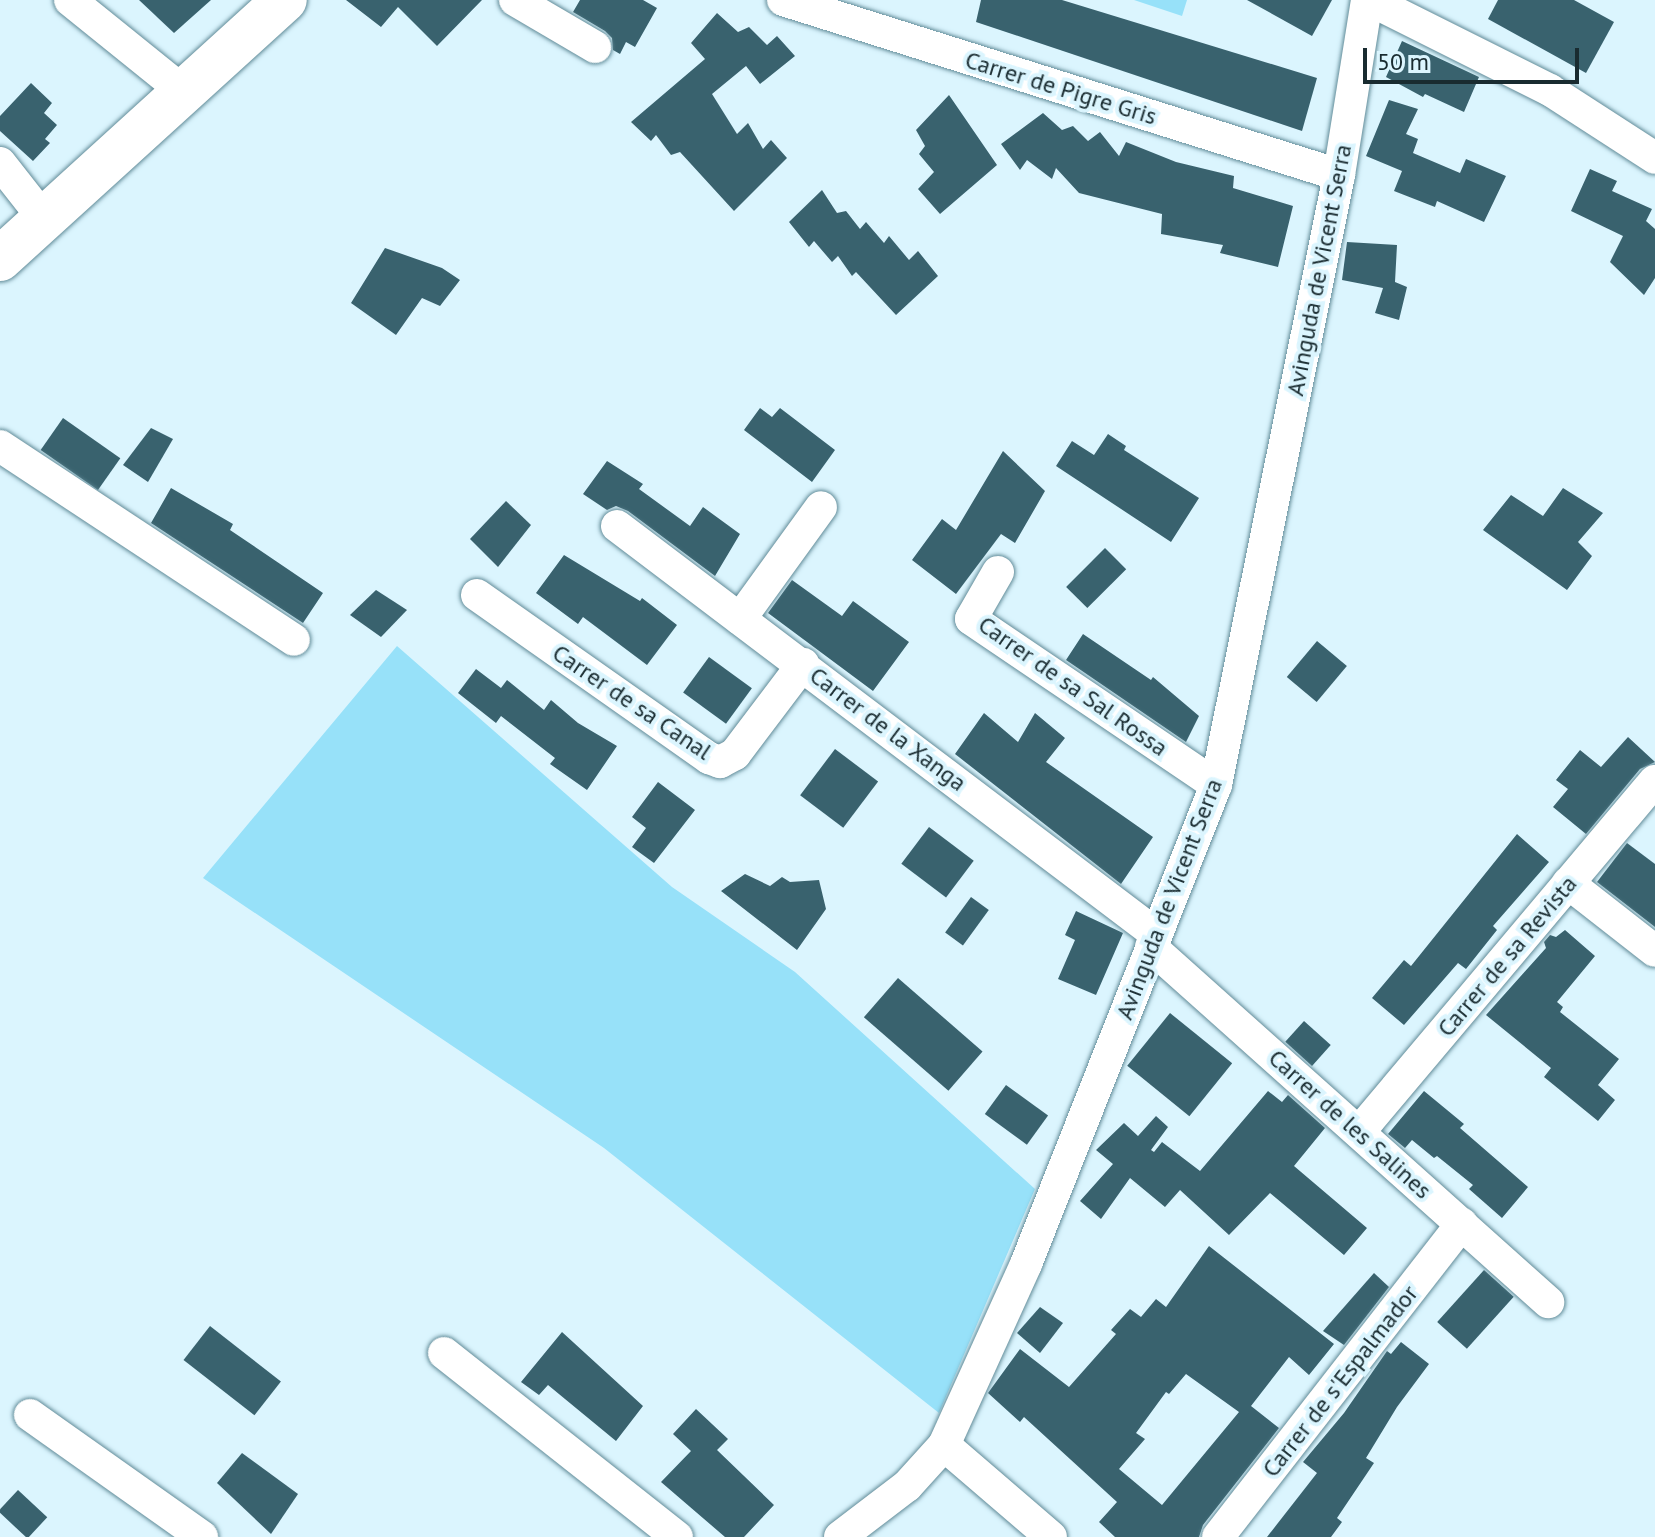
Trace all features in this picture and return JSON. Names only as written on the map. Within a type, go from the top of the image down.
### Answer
[{"type":"street","points":[[70,0],[184,92]]},
{"type":"street","points":[[0,259],[285,0]]},
{"type":"street","points":[[515,0],[595,47]]},
{"type":"street","name":"Carrer de Pigre Gris","points":[[783,0],[1339,175]]},
{"type":"street","points":[[1368,0],[1550,90],[1655,158]]},
{"type":"street","name":"Avinguda de Vicent Serra","points":[[840,1537],[907,1486],[944,1445],[1026,1264],[1216,785],[1339,175],[1368,0]]},
{"type":"street","points":[[0,163],[44,219]]},
{"type":"street","points":[[0,446],[294,640]]},
{"type":"street","points":[[740,619],[821,507]]},
{"type":"street","name":"Carrer de la Xanga","points":[[617,526],[803,664],[1154,941]]},
{"type":"street","name":"Carrer de sa Sal Rossa","points":[[998,572],[971,619],[1216,785]]},
{"type":"street","name":"Carrer de sa Canal","points":[[477,595],[709,758],[720,762],[735,754],[803,664]]},
{"type":"street","name":"Carrer de sa Revista","points":[[1359,1132],[1655,781]]},
{"type":"street","points":[[1568,883],[1655,951]]},
{"type":"street","name":"Carrer de les Salines","points":[[1154,941],[1548,1302]]},
{"type":"street","name":"Carrer de s'Espalmador","points":[[1218,1537],[1462,1224]]},
{"type":"street","points":[[444,1353],[677,1537]]},
{"type":"street","points":[[30,1415],[202,1537]]},
{"type":"street","points":[[944,1445],[1051,1537]]},
{"type":"shaded area","points":[[1134,0],[1187,0],[1182,16]]},
{"type":"shaded area","points":[[397,646],[672,887],[795,972],[1035,1189],[939,1413],[604,1148],[203,878]]},
{"type":"building","points":[[139,0],[211,0],[174,33]]},
{"type":"building","points":[[346,0],[482,0],[437,46],[398,7],[381,27]]},
{"type":"building","points":[[580,0],[643,0],[657,8],[635,47],[626,42],[620,54],[613,50],[612,38],[605,31],[573,12]]},
{"type":"building","points":[[981,0],[1062,0],[1317,78],[1302,131],[976,22]]},
{"type":"building","points":[[1247,0],[1332,0],[1312,36]]},
{"type":"building","points":[[1498,0],[1574,0],[1614,22],[1586,73],[1488,19]]},
{"type":"building","points":[[717,13],[738,32],[749,27],[767,45],[777,36],[795,56],[760,84],[746,66],[712,94],[737,134],[748,123],[763,149],[771,140],[787,158],[734,211],[680,152],[671,155],[656,135],[651,141],[631,122],[705,59],[691,43]]},
{"type":"building","points":[[1402,41],[1479,77],[1464,112],[1425,94],[1423,97],[1386,77]]},
{"type":"building","points":[[31,83],[52,103],[44,113],[57,125],[45,139],[50,143],[33,161],[0,131],[0,116]]},
{"type":"building","points":[[949,95],[997,165],[940,214],[918,189],[934,172],[919,154],[925,146],[916,130]]},
{"type":"building","points":[[1389,100],[1418,109],[1406,134],[1418,139],[1413,153],[1460,173],[1466,159],[1506,176],[1484,222],[1437,201],[1435,207],[1394,191],[1402,171],[1366,156]]},
{"type":"building","points":[[1043,113],[1062,130],[1073,126],[1088,141],[1100,132],[1119,156],[1126,142],[1176,162],[1234,176],[1233,188],[1293,206],[1278,267],[1220,253],[1223,245],[1161,234],[1162,214],[1079,193],[1056,168],[1052,179],[1027,160],[1020,170],[1001,144]]},
{"type":"building","points":[[1590,169],[1617,181],[1612,191],[1652,209],[1646,221],[1655,229],[1655,278],[1644,295],[1610,262],[1623,236],[1571,211]]},
{"type":"building","points":[[822,190],[837,213],[846,211],[860,229],[866,222],[884,243],[889,236],[909,260],[918,251],[938,276],[896,315],[856,272],[852,276],[838,256],[832,262],[814,241],[809,247],[789,222]]},
{"type":"building","points":[[1347,242],[1397,245],[1395,282],[1407,287],[1399,320],[1375,313],[1383,288],[1342,280]]},
{"type":"building","points":[[385,248],[442,268],[460,280],[440,306],[422,298],[396,335],[351,303]]},
{"type":"building","points":[[760,408],[772,417],[780,408],[835,450],[812,482],[744,430]]},
{"type":"building","points":[[63,418],[120,458],[98,490],[41,450]]},
{"type":"building","points":[[151,428],[173,439],[148,482],[123,465]]},
{"type":"building","points":[[1108,434],[1126,446],[1124,450],[1199,498],[1171,542],[1056,466],[1072,441],[1094,455]]},
{"type":"building","points":[[1003,451],[1045,491],[1015,543],[1001,534],[956,594],[912,560],[942,519],[956,530]]},
{"type":"building","points":[[607,461],[643,484],[639,489],[690,526],[703,507],[740,534],[715,576],[628,511],[616,506],[607,510],[583,494]]},
{"type":"building","points":[[171,488],[233,524],[230,530],[323,593],[303,623],[151,523]]},
{"type":"building","points":[[1563,488],[1603,513],[1578,542],[1592,556],[1567,590],[1483,530],[1511,495],[1543,516]]},
{"type":"building","points":[[506,501],[531,525],[498,567],[470,539]]},
{"type":"building","points":[[1105,548],[1126,569],[1087,608],[1066,587]]},
{"type":"building","points":[[564,555],[640,601],[642,598],[677,625],[647,665],[583,617],[578,624],[536,593]]},
{"type":"building","points":[[792,580],[842,616],[853,601],[909,642],[873,691],[768,613]]},
{"type":"building","points":[[376,590],[407,610],[381,637],[350,615]]},
{"type":"building","points":[[1083,634],[1151,680],[1153,677],[1199,716],[1186,742],[1066,660]]},
{"type":"building","points":[[1317,641],[1347,666],[1317,702],[1287,677]]},
{"type":"building","points":[[709,657],[752,688],[726,724],[683,693]]},
{"type":"building","points":[[476,669],[501,688],[507,680],[544,710],[551,700],[578,723],[617,746],[587,790],[550,764],[555,758],[501,716],[496,723],[458,693]]},
{"type":"building","points":[[984,713],[1018,742],[1035,713],[1065,738],[1046,762],[1153,837],[1121,884],[955,754]]},
{"type":"building","points":[[1628,737],[1655,762],[1640,769],[1586,834],[1553,807],[1568,789],[1556,780],[1580,750],[1601,767]]},
{"type":"building","points":[[835,749],[878,781],[843,828],[800,795]]},
{"type":"building","points":[[658,782],[695,810],[654,863],[632,847],[646,828],[632,817]]},
{"type":"building","points":[[929,827],[974,861],[946,897],[901,864]]},
{"type":"building","points":[[1517,834],[1549,862],[1493,926],[1497,930],[1466,969],[1458,963],[1404,1025],[1372,998],[1404,960],[1411,966]]},
{"type":"building","points":[[1627,843],[1655,864],[1655,927],[1597,882]]},
{"type":"building","points":[[745,874],[770,886],[782,877],[790,882],[819,880],[826,909],[797,950],[721,891]]},
{"type":"building","points":[[971,897],[989,910],[963,946],[945,933]]},
{"type":"building","points":[[1076,911],[1123,933],[1096,995],[1058,979],[1075,940],[1065,935]]},
{"type":"building","points":[[1565,930],[1595,956],[1557,1002],[1563,1007],[1560,1012],[1619,1059],[1598,1085],[1615,1100],[1598,1121],[1544,1077],[1551,1068],[1486,1015],[1546,948],[1544,942],[1550,935],[1556,937]]},
{"type":"building","points":[[898,978],[983,1051],[948,1091],[864,1017]]},
{"type":"building","points":[[1170,1013],[1232,1063],[1189,1116],[1127,1066]]},
{"type":"building","points":[[1304,1021],[1331,1045],[1312,1066],[1285,1042]]},
{"type":"building","points":[[1006,1085],[1048,1116],[1027,1145],[985,1114]]},
{"type":"building","points":[[1268,1091],[1282,1102],[1288,1095],[1325,1128],[1294,1166],[1367,1228],[1344,1255],[1270,1193],[1229,1235],[1180,1190],[1165,1207],[1130,1178],[1101,1219],[1080,1201],[1113,1164],[1096,1150],[1124,1123],[1138,1136],[1156,1116],[1168,1127],[1151,1150],[1154,1152],[1162,1142],[1200,1171]]},
{"type":"building","points":[[1424,1091],[1464,1124],[1460,1128],[1528,1187],[1502,1218],[1469,1189],[1473,1185],[1437,1156],[1434,1158],[1412,1140],[1405,1148],[1388,1134]]},
{"type":"building","points":[[1209,1246],[1334,1344],[1309,1375],[1289,1357],[1251,1406],[1279,1428],[1203,1525],[1199,1537],[1115,1537],[1099,1522],[1117,1502],[1024,1417],[1020,1422],[988,1393],[1020,1349],[1069,1387],[1116,1334],[1111,1330],[1130,1309],[1141,1317],[1156,1299],[1166,1307]],"holes":[[[1186,1374],[1239,1412],[1162,1505],[1119,1469],[1145,1439],[1136,1433],[1166,1392],[1169,1394]]]},
{"type":"building","points":[[1484,1270],[1514,1297],[1467,1349],[1437,1322]]},
{"type":"building","points":[[1374,1273],[1389,1287],[1344,1345],[1323,1331]]},
{"type":"building","points":[[1040,1307],[1063,1323],[1040,1353],[1017,1333]]},
{"type":"building","points":[[210,1326],[281,1381],[254,1415],[184,1360]]},
{"type":"building","points":[[562,1332],[643,1406],[616,1441],[548,1385],[539,1395],[521,1382]]},
{"type":"building","points":[[1401,1342],[1429,1364],[1397,1407],[1366,1458],[1374,1463],[1337,1518],[1342,1522],[1331,1537],[1267,1537],[1317,1473],[1303,1462],[1344,1413],[1387,1351],[1391,1354]]},
{"type":"building","points":[[696,1409],[728,1439],[717,1450],[774,1505],[744,1537],[725,1537],[661,1482],[691,1451],[673,1434]]},
{"type":"building","points":[[242,1453],[298,1494],[271,1534],[217,1483]]},
{"type":"building","points":[[18,1490],[47,1517],[26,1537],[0,1513],[0,1509]]}]
